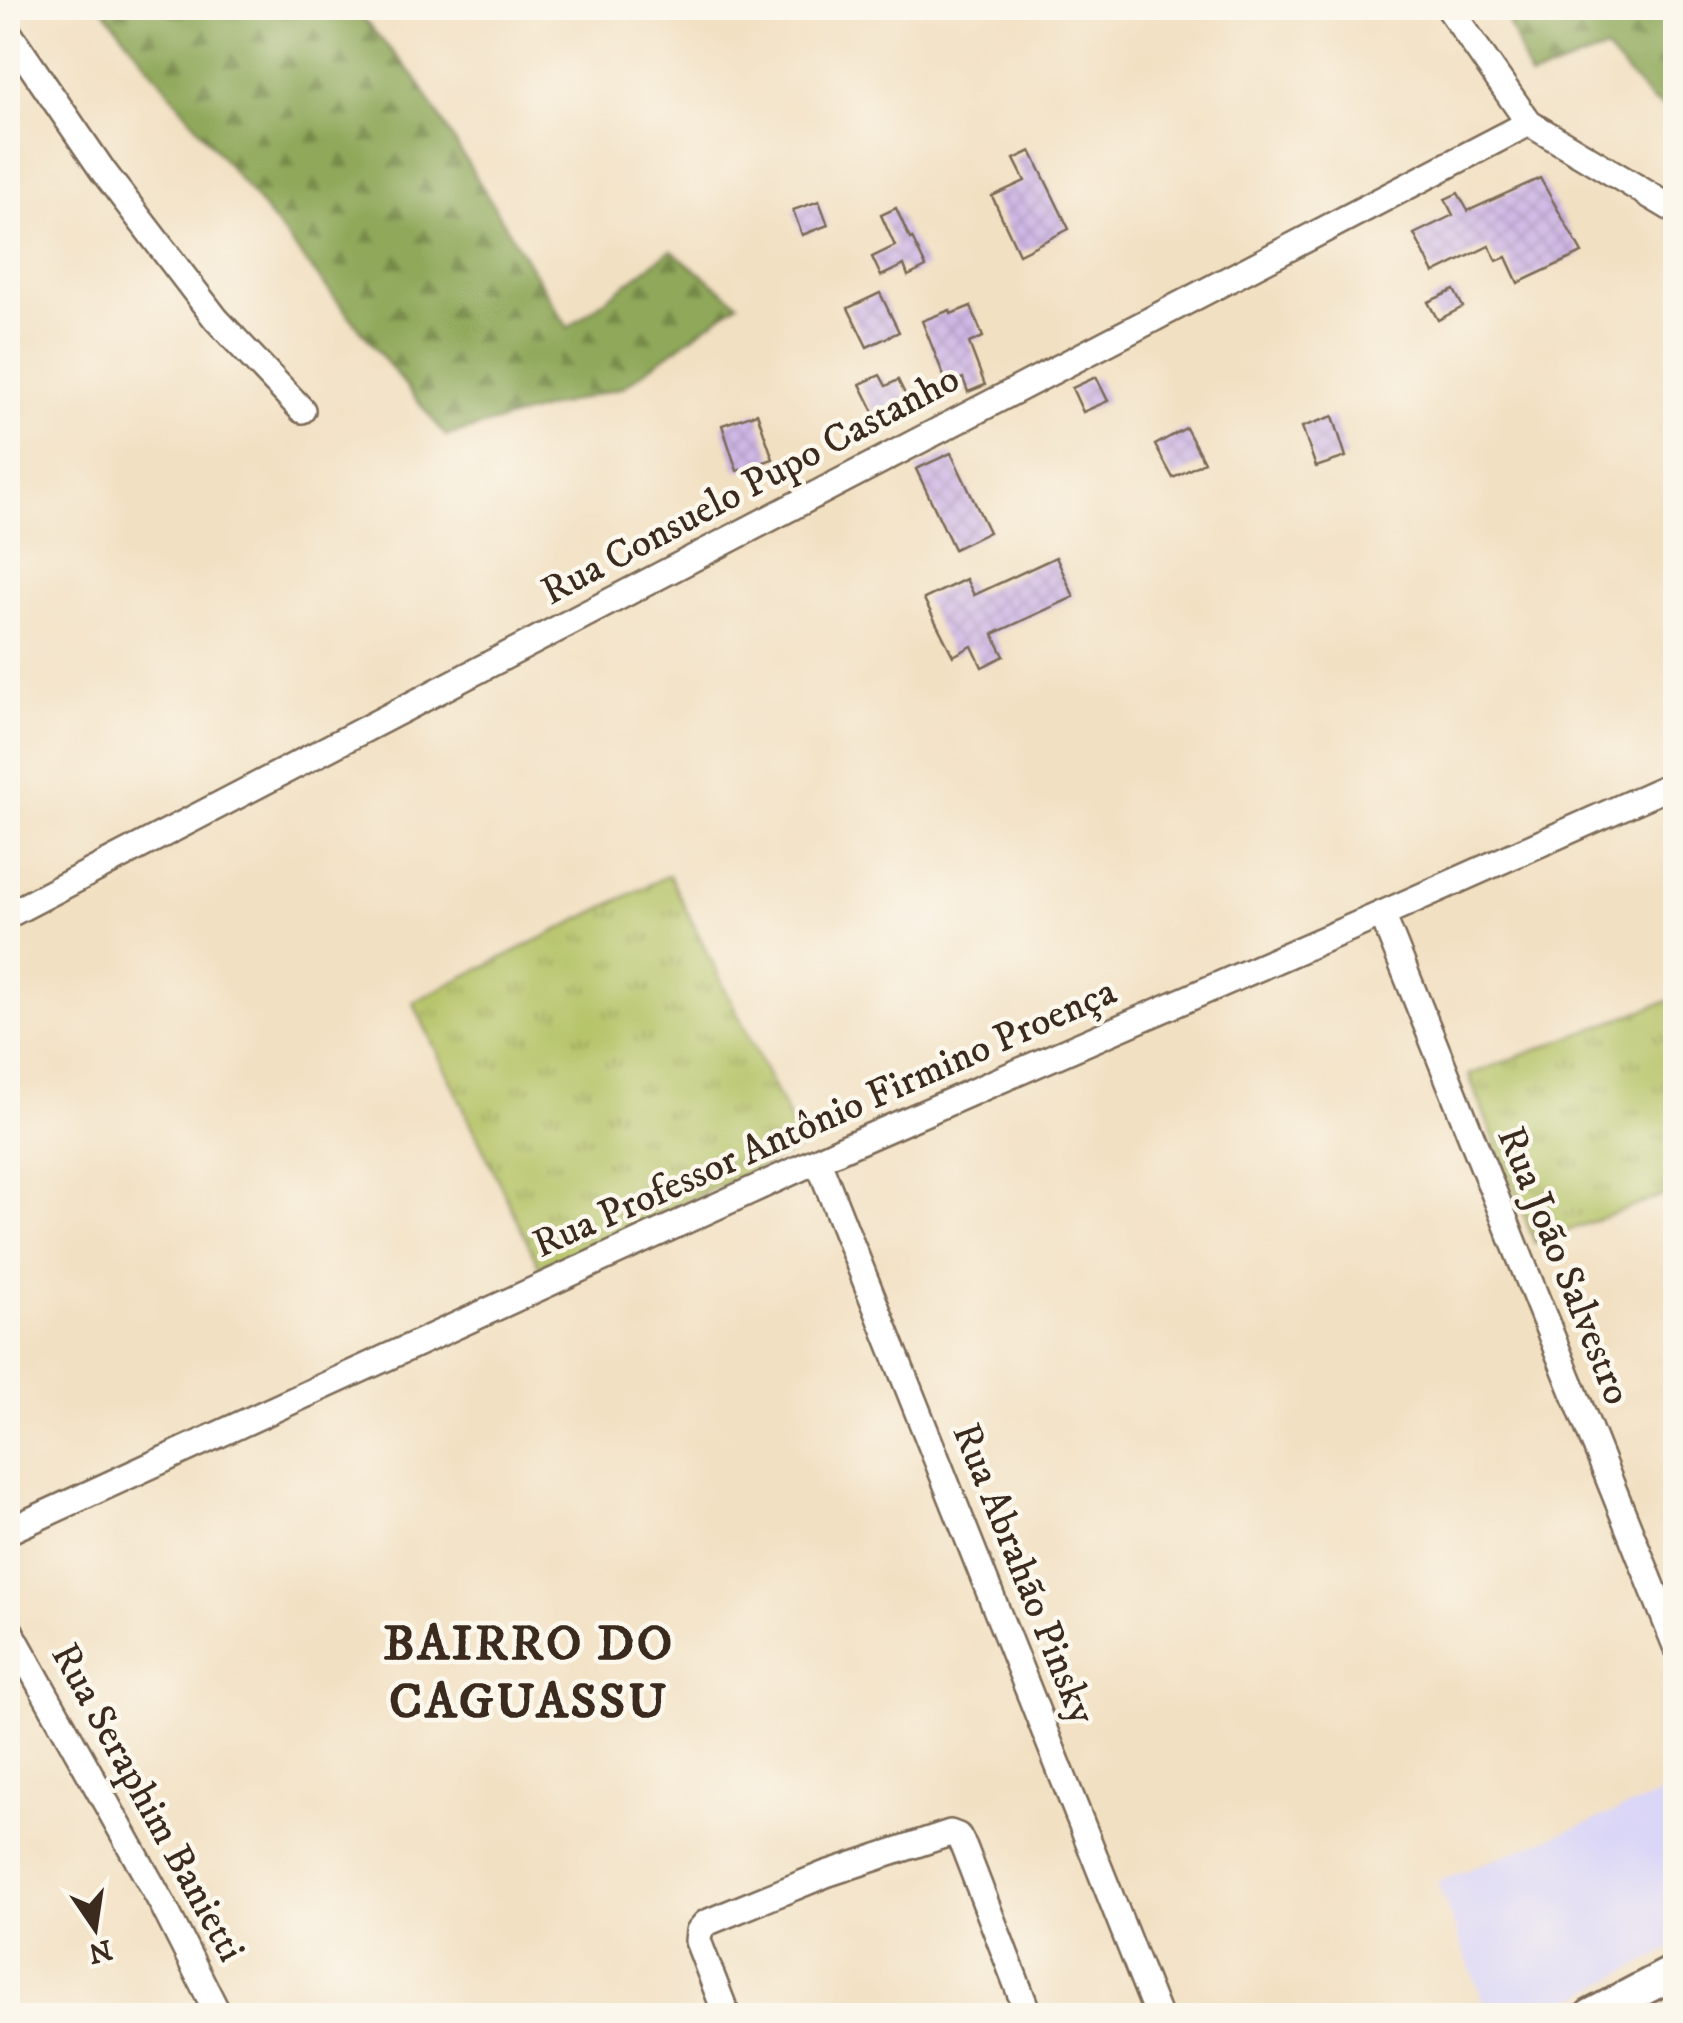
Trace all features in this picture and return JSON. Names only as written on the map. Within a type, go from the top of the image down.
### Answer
[{"type":"main road","points":[[1591,2016],[1676,1972]]},
{"type":"street","points":[[1449,8],[1530,122],[1676,212]]},
{"type":"street","points":[[8,32],[103,170],[216,319],[302,410]]},
{"type":"street","name":"Rua Consuelo Pupo Castanho","points":[[8,916],[1530,122]]},
{"type":"street","name":"Rua Professor Antônio Firmino Proença","points":[[8,1531],[818,1161],[1676,783]]},
{"type":"street","name":"Rua João Salvestro","points":[[1382,914],[1676,1646]]},
{"type":"street","name":"Rua Abrahão Pinsky","points":[[818,1161],[1158,2016]]},
{"type":"street","name":"Rua Seraphim Banietti","points":[[8,1626],[164,1908],[219,2016]]},
{"type":"street","points":[[727,2016],[698,1941],[699,1931],[706,1923],[826,1874],[950,1832],[964,1846],[1030,2016]]},
{"type":"path","points":[[1655,2016],[1676,2005]]},
{"type":"shaded area","points":[[1675,1789],[1675,1947],[1542,2015],[1489,2015],[1437,1882]]},
{"type":"green space","points":[[102,8],[353,8],[415,77],[568,328],[671,250],[738,303],[623,387],[446,436]]},
{"type":"green space","points":[[1503,8],[1675,8],[1675,111],[1652,101],[1606,50],[1530,78]]},
{"type":"green space","points":[[669,875],[803,1147],[540,1268],[413,1002]]},
{"type":"green space","points":[[1675,998],[1675,1199],[1672,1192],[1535,1243],[1469,1075]]},
{"type":"building","points":[[1031,151],[1069,229],[1019,254],[992,196],[1025,181],[1014,159]]},
{"type":"building","points":[[1540,178],[1582,253],[1518,283],[1506,257],[1497,261],[1489,246],[1434,273],[1414,234],[1453,215],[1445,199],[1458,193],[1468,211]]},
{"type":"building","points":[[819,201],[828,225],[802,235],[793,210]]},
{"type":"building","points":[[896,208],[926,267],[908,276],[904,265],[881,276],[872,257],[895,246],[881,215]]},
{"type":"building","points":[[1454,290],[1463,307],[1438,320],[1428,302]]},
{"type":"building","points":[[880,293],[899,332],[867,347],[848,308]]},
{"type":"building","points":[[971,306],[983,337],[969,343],[985,385],[968,392],[963,378],[947,384],[922,321]]},
{"type":"building","points":[[880,375],[886,386],[898,380],[908,400],[876,416],[860,384]]},
{"type":"building","points":[[1096,377],[1108,401],[1083,412],[1072,388]]},
{"type":"building","points":[[757,413],[773,459],[737,471],[722,425]]},
{"type":"building","points":[[1333,416],[1346,457],[1316,467],[1302,427]]},
{"type":"building","points":[[1186,428],[1204,462],[1173,478],[1155,445]]},
{"type":"building","points":[[951,453],[989,532],[954,549],[916,469]]},
{"type":"building","points":[[1056,557],[1074,597],[993,634],[1004,656],[982,667],[972,646],[953,656],[924,599],[966,579],[974,595]]},
{"type":"district","name":"BAIRRO DO CAGUASSU","points":[[529,1673]]}]
